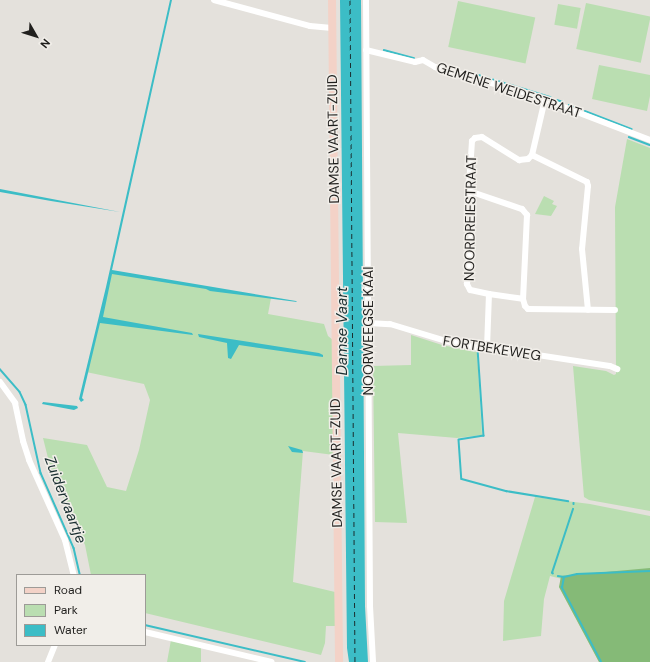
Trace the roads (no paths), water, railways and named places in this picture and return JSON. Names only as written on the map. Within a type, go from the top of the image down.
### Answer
[{"type":"street","points":[[214,0],[310,26],[332,28]]},
{"type":"street","name":"DAMSE VAART-ZUID","points":[[332,0],[339,662]]},
{"type":"street","name":"NOORWEEGSE KAAI","points":[[366,0],[370,606],[373,662]]},
{"type":"street","name":"GEMENE WEIDESTRAAT","points":[[366,50],[416,62],[423,60],[435,67],[545,99],[650,140]]},
{"type":"street","points":[[545,99],[532,155],[587,182],[588,186],[582,249],[588,310]]},
{"type":"street","name":"NOORDREIESTRAAT","points":[[487,348],[489,294],[470,290],[467,284],[472,230],[469,191],[472,141],[475,138],[482,137],[519,160],[528,159],[532,155]]},
{"type":"street","points":[[469,191],[522,209],[527,215],[524,299],[525,306],[528,309],[615,310]]},
{"type":"street","points":[[489,294],[524,299]]},
{"type":"street","name":"FORTBEKEWEG","points":[[368,322],[390,324],[446,342],[610,366],[618,369]]},
{"type":"street","points":[[0,382],[15,403],[21,422],[23,441],[29,460],[65,540],[74,574]]},
{"type":"street","points":[[146,632],[272,662]]},
{"type":"street","points":[[48,662],[55,646]]},
{"type":"water","points":[[170,0],[172,0],[112,270],[297,302],[210,291],[206,289],[112,274],[103,317],[192,333],[193,335],[100,323],[82,398],[84,400],[81,402],[79,399],[106,287]]},
{"type":"water","points":[[340,0],[361,0],[365,606],[368,662],[349,662],[347,648]]},
{"type":"water","points":[[0,189],[120,212],[0,192]]},
{"type":"water","points":[[198,334],[319,353],[323,355],[323,357],[239,345],[231,359],[228,358],[227,343],[199,337]]},
{"type":"water","points":[[43,402],[77,406],[78,408],[74,410],[42,404]]},
{"type":"water","points":[[288,446],[302,450],[303,453],[292,452]]},
{"type":"waterway","points":[[384,50],[414,58]]},
{"type":"waterway","points":[[472,73],[550,97]]},
{"type":"waterway","points":[[557,100],[563,102]]},
{"type":"waterway","points":[[569,105],[581,110]]},
{"type":"waterway","points":[[585,111],[632,129]]},
{"type":"waterway","points":[[629,137],[650,145]]},
{"type":"waterway","points":[[478,349],[484,436],[459,440],[462,479],[506,491],[568,501]]},
{"type":"waterway","name":"Zuidervaartje","points":[[0,369],[20,392],[26,405],[41,473],[74,548],[80,574]]},
{"type":"waterway","points":[[553,574],[552,573],[573,509]]},
{"type":"waterway","points":[[601,662],[562,588],[564,577],[577,574],[650,571]]},
{"type":"waterway","points":[[558,576],[564,577]]},
{"type":"waterway","name":"Zuidervaartje","points":[[146,625],[305,662]]},
{"type":"water label","name":"Damse Vaart","points":[[343,331]]}]
